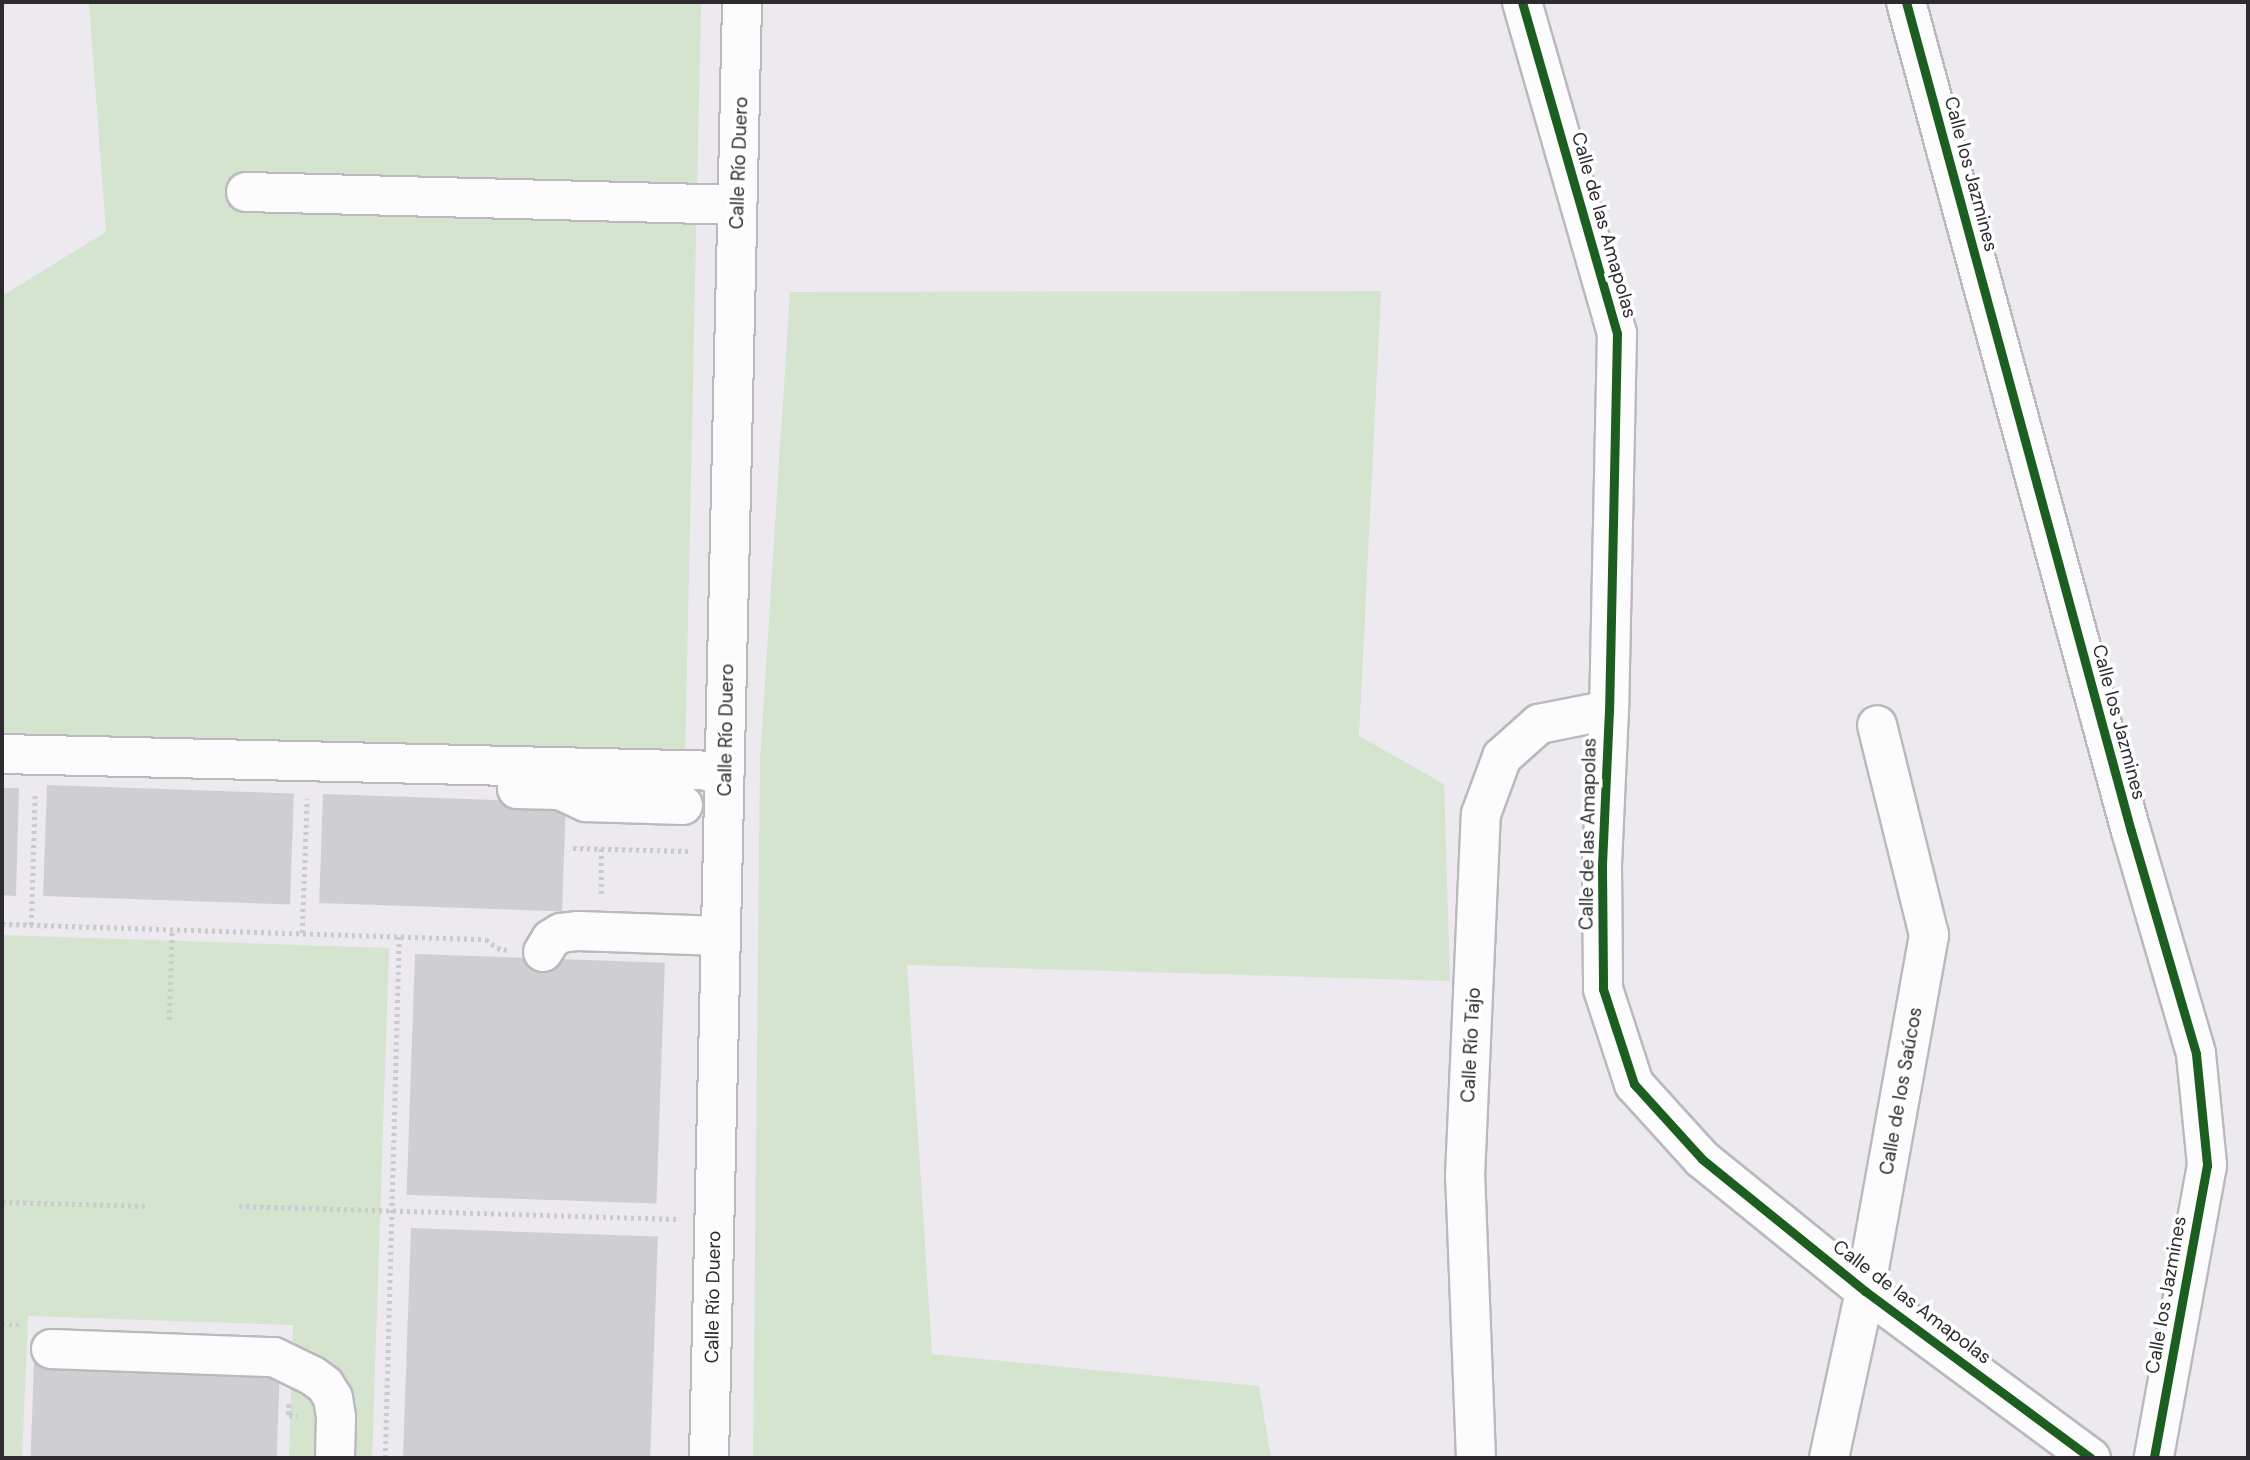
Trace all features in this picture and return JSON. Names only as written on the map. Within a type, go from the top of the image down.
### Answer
[{"type":"street","name":"Calle Río Duero","points":[[709,1458],[742,2]]},
{"type":"street","name":"Calle de las Amapolas","points":[[1522,2],[1617,333],[1609,710],[1602,866],[1603,989],[1634,1084],[1702,1159],[1865,1291],[2091,1458]]},
{"type":"street","name":"Calle los Jazmines","points":[[1906,2],[2127,817],[2196,1054],[2207,1165],[2154,1458]]},
{"type":"street","points":[[246,192],[737,205]]},
{"type":"street","name":"Calle Río Tajo","points":[[1476,1458],[1465,1177],[1481,814],[1502,757],[1539,724],[1609,710]]},
{"type":"street","name":"Calle de los Saúcos","points":[[1829,1458],[1865,1291],[1929,935],[1877,725]]},
{"type":"street","points":[[2,754],[725,771]]},
{"type":"street","points":[[18,777],[560,790],[586,802],[684,805]]},
{"type":"street","points":[[543,952],[544,946],[562,933],[721,936]]},
{"type":"street","points":[[51,1349],[274,1357],[326,1385],[333,1398],[336,1417],[335,1458]]},
{"type":"path","points":[[18,777],[31,925]]},
{"type":"path","points":[[302,933],[308,784]]},
{"type":"path","points":[[573,848],[723,852]]},
{"type":"path","points":[[600,932],[601,849]]},
{"type":"path","points":[[2,924],[486,939],[497,948],[543,952]]},
{"type":"path","points":[[169,1020],[172,929]]},
{"type":"path","points":[[385,1458],[399,936]]},
{"type":"path","points":[[2,1202],[146,1206]]},
{"type":"path","points":[[239,1206],[715,1220]]},
{"type":"green space","points":[[89,2],[701,2],[685,759],[2,738],[2,296],[106,232]]},
{"type":"green space","points":[[1381,291],[1359,736],[1444,784],[1450,981],[907,965],[932,1354],[1259,1386],[1271,1458],[753,1458],[760,760],[790,292]]},
{"type":"green space","points":[[2,935],[389,948],[372,1458],[289,1458],[293,1325],[28,1316],[22,1457],[2,1457]]},
{"type":"building","points":[[47,785],[294,794],[290,905],[43,896]]},
{"type":"building","points":[[2,788],[19,788],[16,896],[2,895]]},
{"type":"building","points":[[323,794],[566,802],[562,911],[319,903]]},
{"type":"building","points":[[415,954],[665,963],[656,1204],[407,1195]]},
{"type":"building","points":[[411,1228],[658,1237],[650,1458],[403,1458]]},
{"type":"building","points":[[34,1360],[280,1369],[277,1458],[31,1458]]},
{"type":"cycle path","points":[[1522,2],[1617,333],[1609,710],[1602,866],[1603,989],[1634,1084],[1702,1159],[1865,1291],[2091,1458]]},
{"type":"cycle path","points":[[1906,2],[2131,831],[2196,1054],[2207,1165],[2154,1458]]}]
